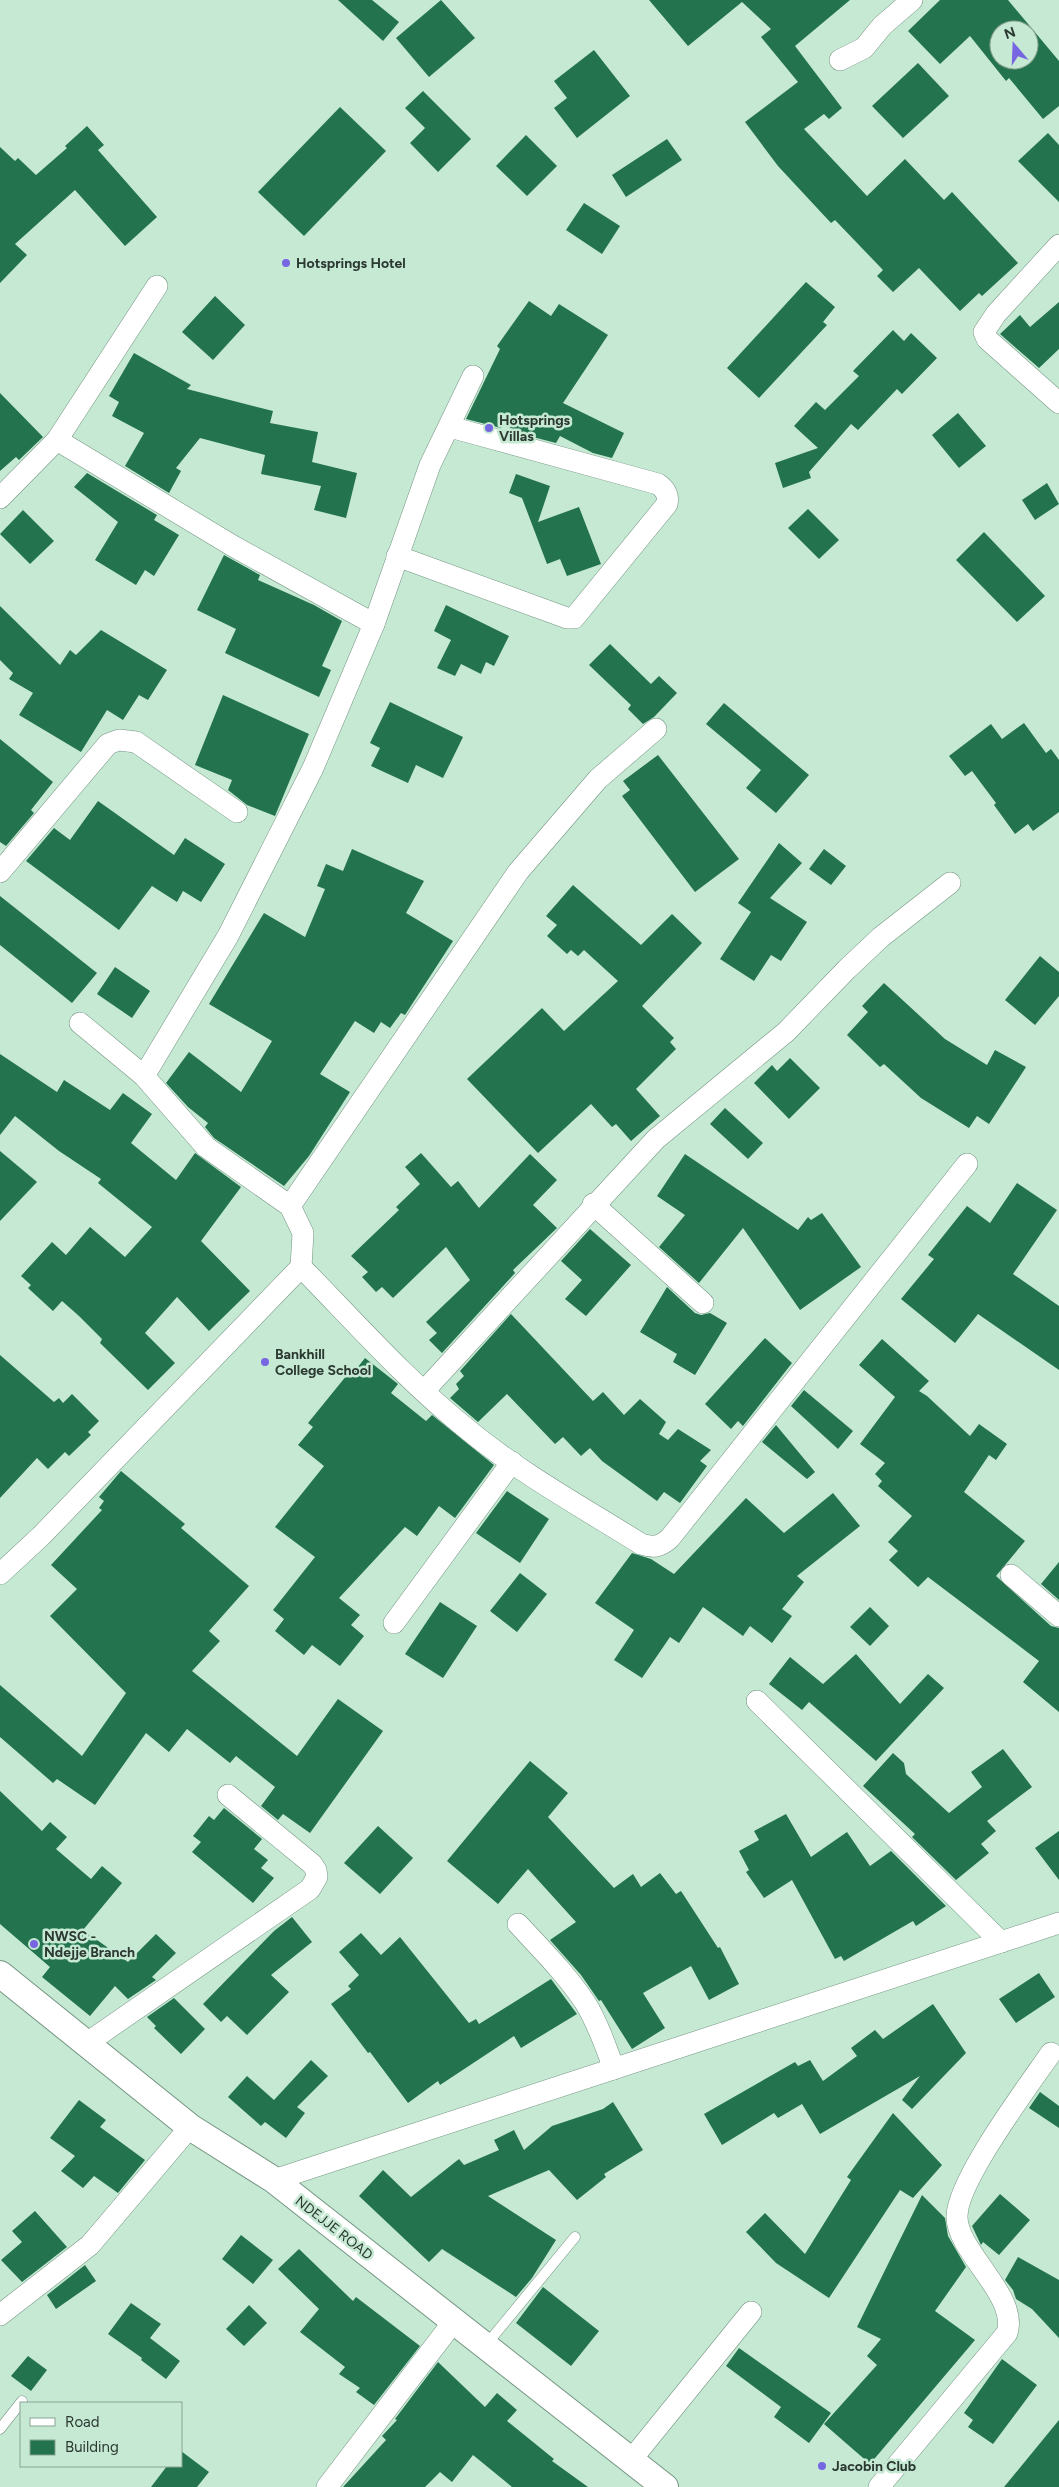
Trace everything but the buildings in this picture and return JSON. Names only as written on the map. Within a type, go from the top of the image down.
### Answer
[{"type":"street","points":[[840,60],[864,48],[882,26],[912,0]]},
{"type":"street","points":[[1059,245],[996,314],[984,332],[986,339],[1059,403]]},
{"type":"street","points":[[0,498],[57,440],[157,286]]},
{"type":"street","points":[[144,1076],[228,936],[309,776],[374,624],[430,465],[473,376]]},
{"type":"street","points":[[397,556],[568,618],[574,618],[579,615],[667,504],[668,499],[665,490],[658,484],[450,427]]},
{"type":"street","points":[[57,440],[234,546],[374,624]]},
{"type":"street","points":[[290,1206],[518,872],[598,779],[656,729]]},
{"type":"street","points":[[0,872],[108,744],[119,740],[136,742],[237,812]]},
{"type":"street","points":[[424,1391],[594,1204],[656,1139],[786,1032],[881,937],[950,883]]},
{"type":"street","points":[[0,1574],[41,1536],[301,1267],[303,1233],[290,1206],[206,1147],[144,1076],[80,1023]]},
{"type":"street","points":[[301,1267],[424,1391],[467,1429],[512,1462],[641,1544],[651,1547],[662,1546],[967,1164]]},
{"type":"street","points":[[594,1204],[703,1303]]},
{"type":"street","points":[[394,1623],[512,1462]]},
{"type":"street","points":[[1011,1575],[1059,1616]]},
{"type":"street","points":[[757,1701],[1001,1942]]},
{"type":"street","points":[[87,2043],[310,1889],[314,1883],[316,1870],[312,1864],[228,1795]]},
{"type":"street","points":[[274,2180],[1059,1922]]},
{"type":"street","points":[[518,1924],[565,1976],[586,2005],[599,2030],[614,2069]]},
{"type":"street","name":"NDEJJE ROAD","points":[[0,1974],[190,2127],[274,2180],[665,2487]]},
{"type":"street","points":[[879,2487],[1007,2333],[1009,2323],[1007,2308],[963,2236],[956,2220],[957,2210],[976,2164],[1051,2053]]},
{"type":"street","points":[[0,2315],[90,2245],[190,2127]]},
{"type":"street","points":[[631,2460],[751,2312]]},
{"type":"street","points":[[327,2487],[454,2321]]},
{"type":"lane","points":[[485,2346],[575,2237]]},
{"type":"lane","points":[[0,2428],[20,2403]]},
{"type":"place","name":"Hotsprings Hotel","points":[[286,263]]},
{"type":"place","name":"Hotsprings Villas","points":[[489,428]]},
{"type":"place","name":"Bankhill College School","points":[[265,1362]]},
{"type":"place","name":"NWSC - Ndejje Branch","points":[[34,1944]]},
{"type":"place","name":"Jacobin Club","points":[[822,2466]]}]
